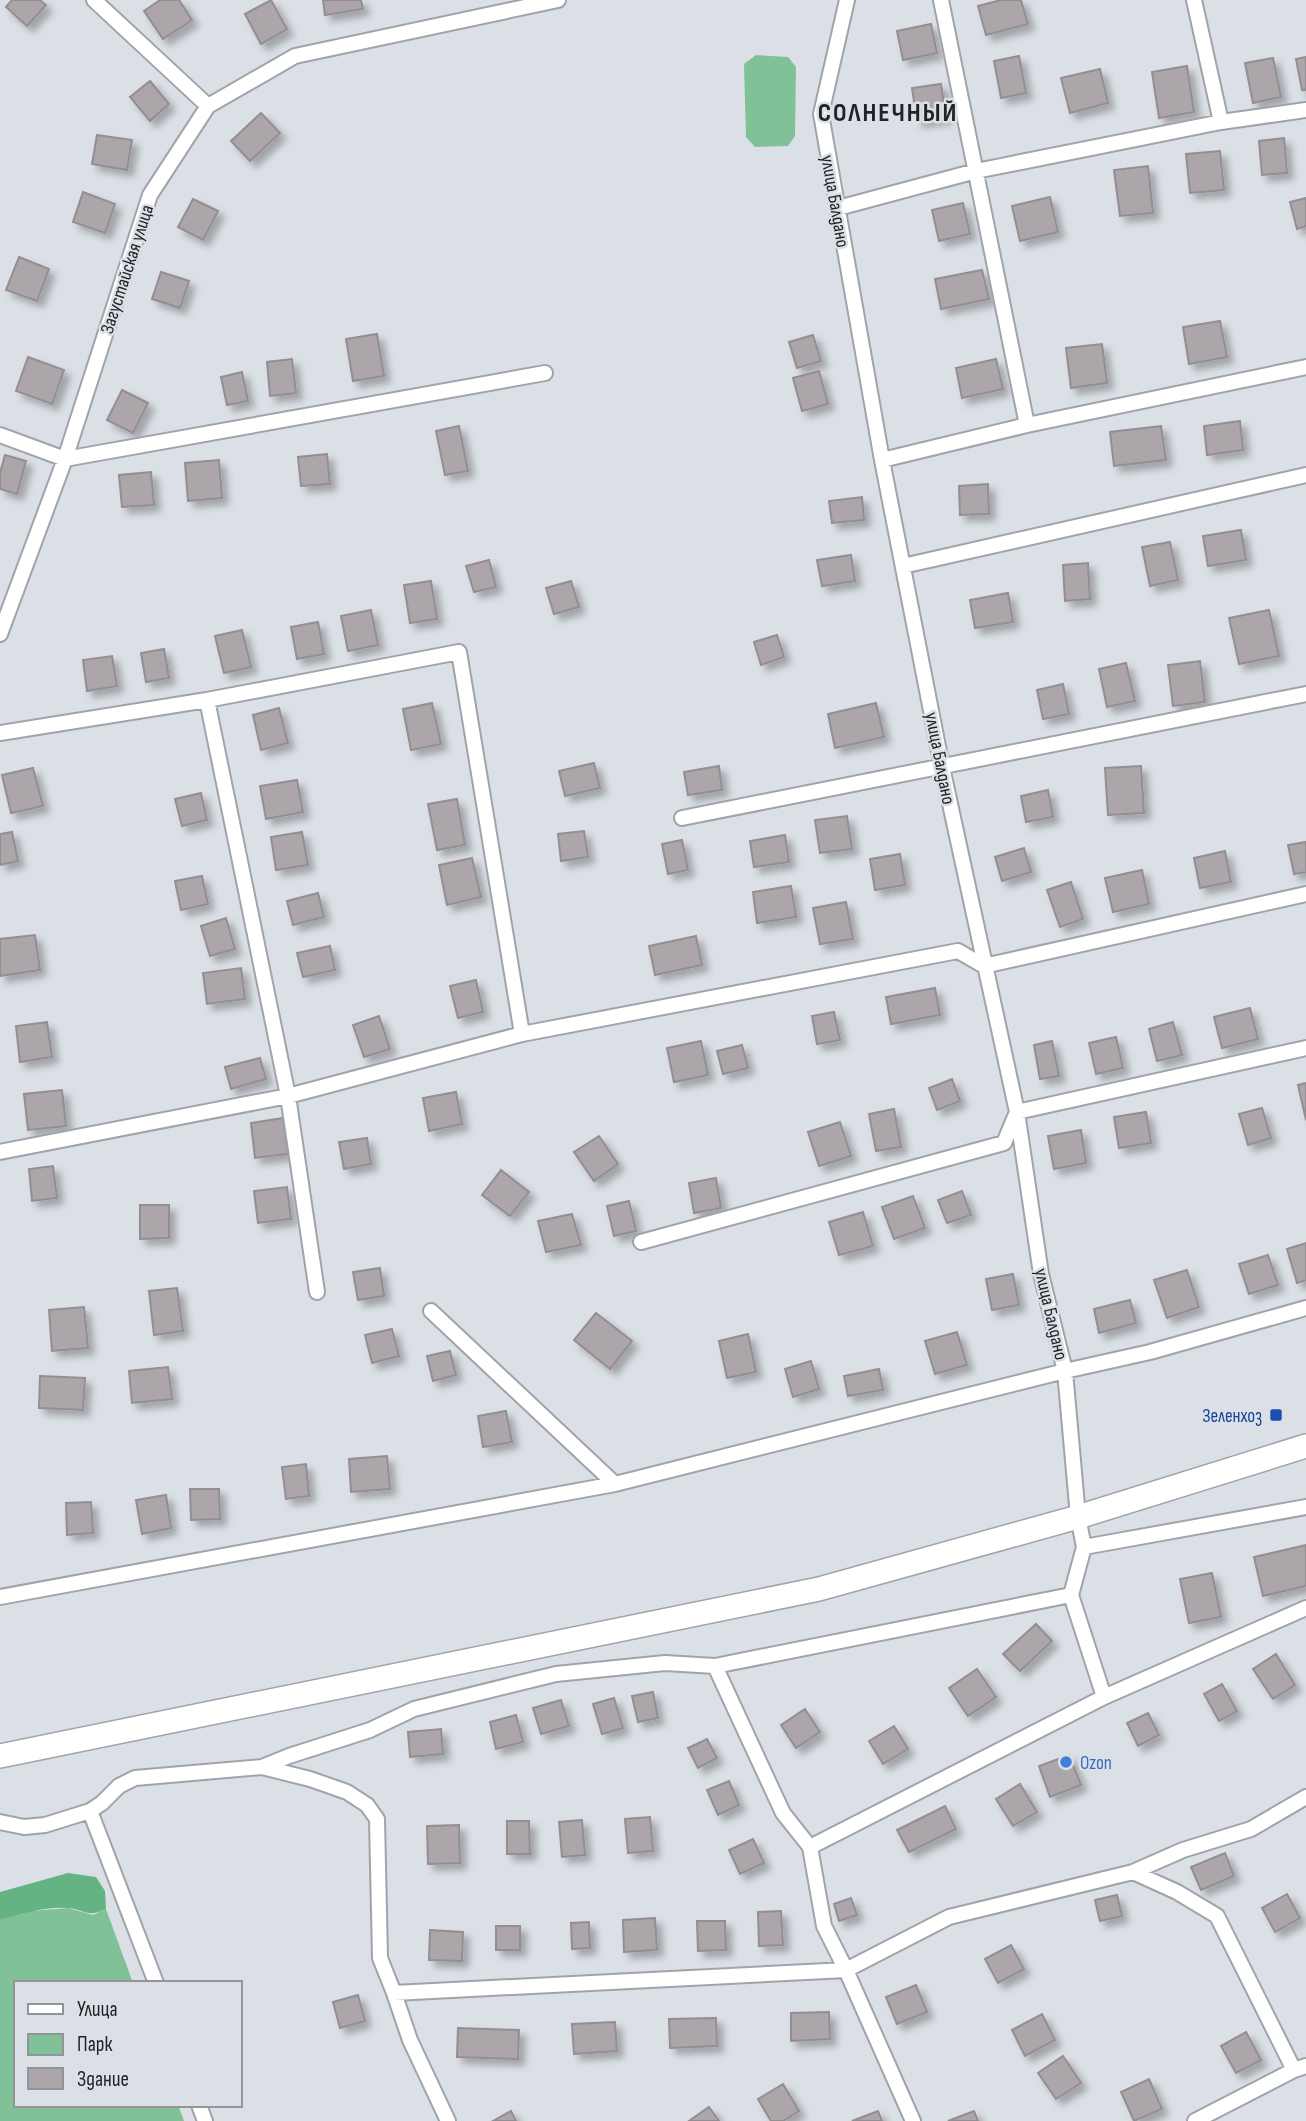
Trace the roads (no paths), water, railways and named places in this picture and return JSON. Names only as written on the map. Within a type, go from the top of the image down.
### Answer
[{"type":"main road","points":[[0,1756],[819,1589],[1078,1517],[1306,1446]]},
{"type":"street","points":[[94,0],[208,106]]},
{"type":"street","name":"Загустайская улица","points":[[0,634],[65,459],[150,195],[208,106],[295,56],[558,0]]},
{"type":"street","name":"улица Балдано","points":[[847,0],[821,114],[882,460],[942,767],[1017,1112],[1041,1274],[1065,1371],[1078,1517],[1084,1547]]},
{"type":"street","points":[[941,0],[1027,425]]},
{"type":"street","points":[[1194,0],[1221,122]]},
{"type":"street","points":[[838,208],[976,171],[1221,122],[1306,110]]},
{"type":"street","points":[[882,460],[1027,425],[1306,367]]},
{"type":"street","points":[[0,435],[65,459],[545,373]]},
{"type":"street","points":[[903,566],[1306,475]]},
{"type":"street","points":[[0,733],[206,700],[459,652],[522,1034]]},
{"type":"street","points":[[682,818],[1306,694]]},
{"type":"street","points":[[206,700],[288,1096],[317,1292]]},
{"type":"street","points":[[0,1152],[288,1096],[522,1034],[958,951],[984,966],[1306,894]]},
{"type":"street","points":[[641,1242],[1004,1143],[1017,1112],[1306,1048]]},
{"type":"street","points":[[0,1598],[615,1484],[1150,1352],[1306,1308]]},
{"type":"street","points":[[431,1311],[615,1484]]},
{"type":"street","points":[[1104,1696],[1071,1595],[1084,1547],[1306,1507]]},
{"type":"street","points":[[0,1822],[24,1827],[45,1825],[90,1811],[119,1786],[135,1778],[262,1767],[370,1730],[414,1709],[556,1674],[665,1663],[715,1666],[1071,1595]]},
{"type":"street","points":[[810,1847],[1104,1696],[1306,1608]]},
{"type":"street","points":[[715,1666],[783,1813],[810,1847],[824,1926],[913,2121]]},
{"type":"street","points":[[262,1767],[346,1791],[367,1805],[377,1819],[380,1958],[410,2040],[448,2121]]},
{"type":"street","points":[[394,1993],[846,1970],[948,1917],[1133,1871],[1183,1850],[1251,1829],[1306,1797]]},
{"type":"street","points":[[90,1811],[155,1981]]},
{"type":"street","points":[[1133,1871],[1177,1892],[1217,1916],[1300,2068],[1195,2121]]},
{"type":"place","name":"Зеленхоз","points":[[1276,1415]]},
{"type":"place","name":"Ozon","points":[[1066,1762]]},
{"type":"district","name":"СОЛНЕЧНЫЙ","points":[[888,112]]}]
